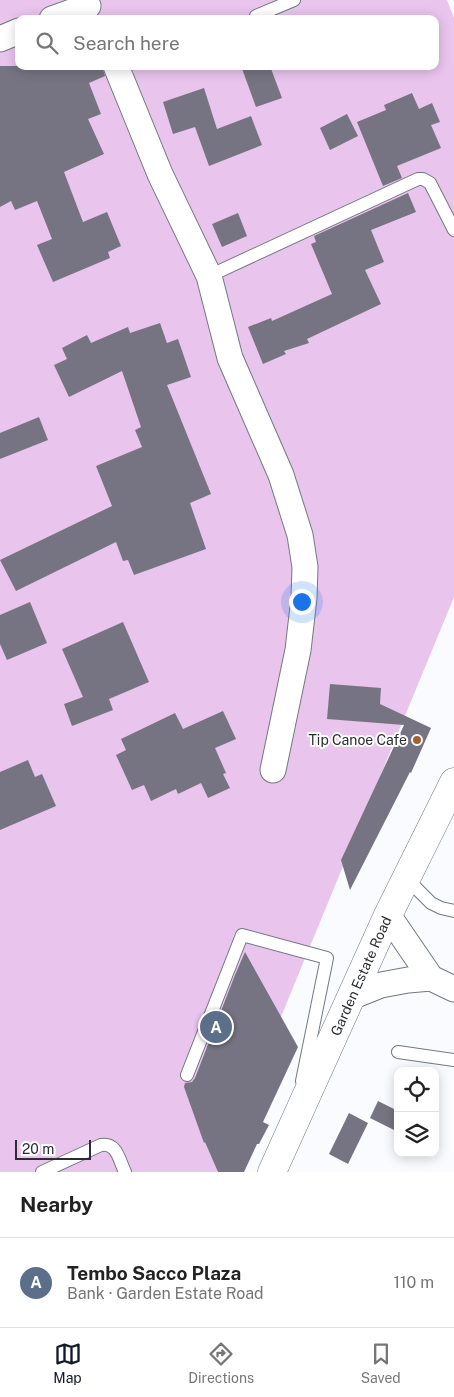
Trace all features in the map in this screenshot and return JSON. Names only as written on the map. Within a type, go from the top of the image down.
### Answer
[{"type":"street","points":[[65,15],[89,8]]},
{"type":"street","points":[[0,39],[15,33]]},
{"type":"street","points":[[118,70],[160,174],[209,276],[230,358],[281,476],[300,535],[305,567],[304,598],[298,650],[273,770]]},
{"type":"street","name":"Garden Estate Road","points":[[272,1172],[388,915],[454,782]]},
{"type":"street","points":[[388,915],[431,978],[454,989]]},
{"type":"street","points":[[351,997],[382,985],[431,978]]},
{"type":"lane","points":[[258,15],[294,0]]},
{"type":"lane","points":[[209,276],[418,179],[423,179],[430,183],[454,230]]},
{"type":"lane","points":[[406,878],[431,903],[454,911]]},
{"type":"lane","points":[[188,1076],[242,935],[327,958],[292,1130]]},
{"type":"lane","points":[[398,1052],[454,1060]]},
{"type":"lane","points":[[42,1172],[106,1144],[114,1148],[125,1172]]},
{"type":"shaded area","points":[[0,0],[447,0],[454,18],[454,597],[217,1172],[0,1172]]},
{"type":"building","points":[[0,66],[15,66],[15,70],[103,70],[105,76],[89,83],[101,114],[88,119],[104,154],[64,172],[83,222],[107,212],[121,246],[108,252],[110,258],[53,282],[37,245],[52,239],[37,201],[15,210],[11,201],[0,207]]},
{"type":"building","points":[[242,70],[272,70],[282,98],[256,107]]},
{"type":"building","points":[[204,88],[217,129],[251,116],[262,145],[209,166],[195,127],[173,134],[163,102]]},
{"type":"building","points":[[412,93],[419,109],[432,103],[440,122],[431,125],[441,148],[397,166],[402,178],[383,186],[357,122],[386,110],[384,105]]},
{"type":"building","points":[[347,114],[358,136],[330,150],[320,128]]},
{"type":"building","points":[[408,193],[416,212],[371,230],[384,262],[365,270],[381,304],[307,339],[309,343],[284,351],[286,354],[263,364],[248,327],[271,318],[272,321],[332,294],[311,244],[316,242],[314,236]]},
{"type":"building","points":[[238,213],[247,236],[222,247],[212,224]]},
{"type":"building","points":[[160,323],[167,343],[178,339],[191,377],[167,385],[211,494],[190,503],[206,549],[134,575],[128,560],[123,561],[116,542],[16,591],[0,560],[112,506],[96,466],[142,447],[135,430],[141,427],[122,371],[69,397],[54,365],[67,359],[62,348],[87,335],[91,343],[128,327],[130,333]]},
{"type":"building","points":[[39,417],[48,440],[0,459],[0,433]]},
{"type":"building","points":[[30,602],[47,643],[7,660],[0,644],[0,615]]},
{"type":"building","points":[[123,622],[149,682],[109,699],[113,710],[72,726],[64,704],[83,697],[62,649]]},
{"type":"building","points":[[330,684],[381,688],[380,704],[431,728],[411,773],[350,890],[341,860],[404,725],[327,719]]},
{"type":"building","points":[[223,711],[236,739],[215,748],[226,773],[223,774],[230,788],[208,798],[201,783],[178,794],[176,789],[151,801],[144,785],[132,790],[116,755],[126,750],[121,739],[175,713],[183,729]]},
{"type":"building","points":[[28,760],[35,777],[42,774],[56,806],[0,830],[0,772]]},
{"type":"building","points":[[245,952],[298,1047],[263,1122],[269,1125],[259,1144],[257,1144],[244,1172],[218,1172],[204,1143],[184,1087],[185,1083],[192,1082],[195,1078]]},
{"type":"building","points":[[378,1101],[394,1109],[394,1130],[370,1118]]},
{"type":"building","points":[[349,1113],[368,1123],[348,1164],[329,1154]]},
{"type":"place","name":"Tip Canoe Cafe","points":[[417,740]]},
{"type":"place","name":"Tembo Sacco Plaza","points":[[216,1027]]}]
